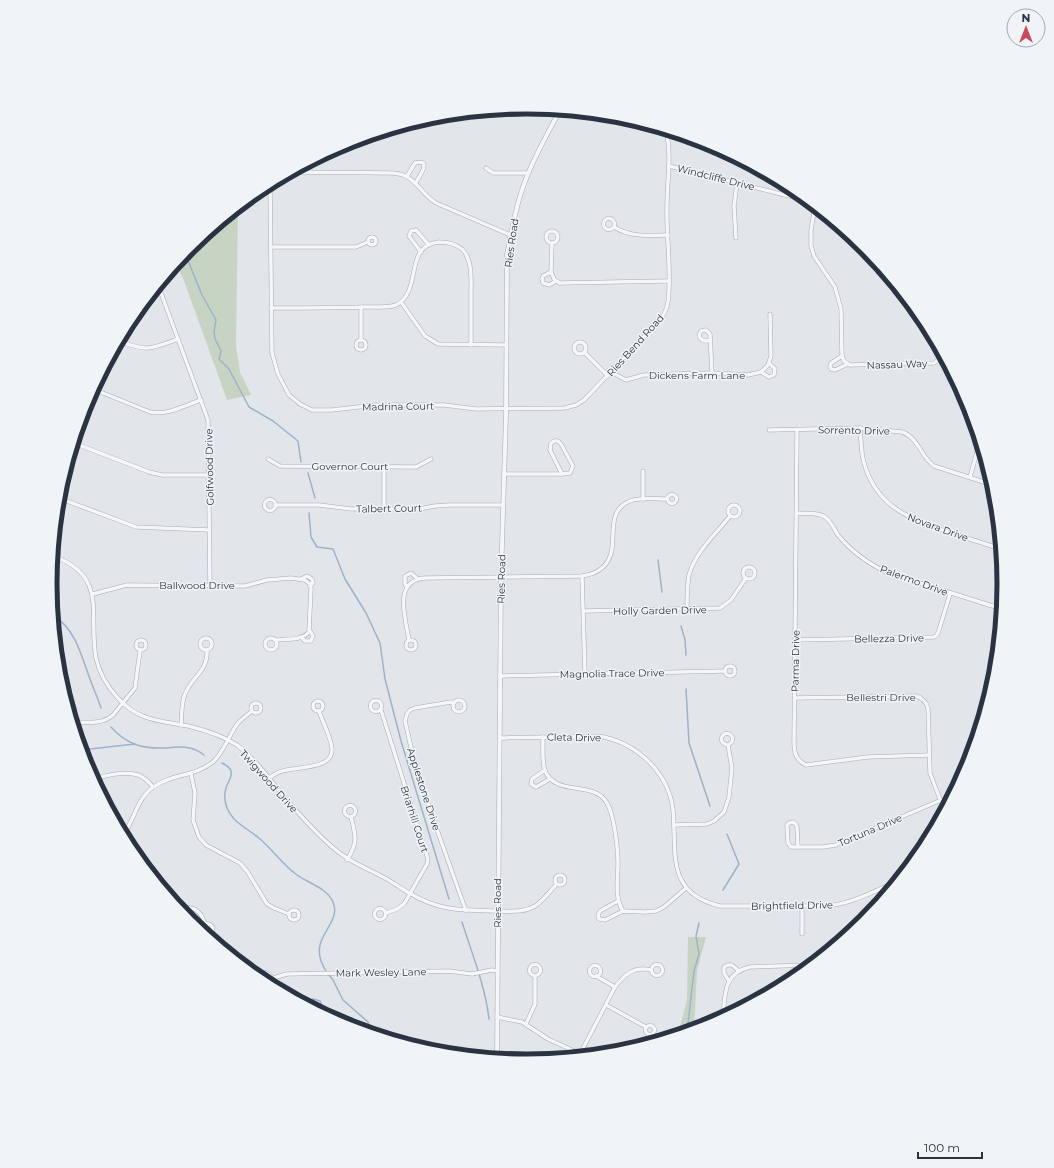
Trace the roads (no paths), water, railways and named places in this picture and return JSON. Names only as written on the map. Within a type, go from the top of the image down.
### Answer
[{"type":"street","name":"Ries Road","points":[[497,1053],[501,577],[506,409],[507,262],[510,235],[528,173],[557,115]]},
{"type":"street","name":"Ries Bend Road","points":[[506,409],[561,408],[576,405],[584,400],[608,376],[661,319],[666,311],[668,282],[667,206],[669,166],[667,136]]},
{"type":"street","points":[[407,176],[415,163],[422,163],[424,170],[416,182]]},
{"type":"street","name":"Windcliffe Drive","points":[[669,166],[794,197]]},
{"type":"street","points":[[486,168],[493,173],[528,173]]},
{"type":"street","points":[[301,172],[392,172],[407,176],[416,182],[428,198],[436,203],[510,235]]},
{"type":"street","points":[[736,238],[734,206],[737,183]]},
{"type":"street","name":"Madrina Court","points":[[270,191],[272,353],[278,374],[293,400],[306,408],[326,411],[369,405],[444,405],[469,409],[506,409]]},
{"type":"street","points":[[814,212],[811,230],[812,251],[835,287],[841,309],[842,356],[844,361],[848,364]]},
{"type":"street","points":[[614,227],[630,235],[668,235]]},
{"type":"street","points":[[421,252],[409,236],[410,231],[414,229],[418,231],[429,245]]},
{"type":"street","points":[[270,247],[356,247],[368,242]]},
{"type":"street","points":[[271,308],[390,306],[405,298],[411,288],[415,263],[421,252],[429,245],[442,242],[453,244],[463,250],[468,259],[471,275],[471,344]]},
{"type":"street","points":[[552,243],[551,272],[556,281],[566,284],[668,282]]},
{"type":"street","points":[[551,272],[543,276],[543,283],[549,285],[556,281]]},
{"type":"street","name":"Golfwood Drive","points":[[160,291],[208,420],[210,586]]},
{"type":"street","points":[[400,302],[422,332],[435,342],[442,345],[506,345]]},
{"type":"street","points":[[361,307],[361,340]]},
{"type":"street","name":"Dickens Farm Lane","points":[[611,372],[626,380],[644,375],[712,373],[748,375],[761,372],[767,377],[770,377],[774,375],[775,369],[769,363],[771,351],[770,314]]},
{"type":"street","points":[[124,343],[145,349],[156,347],[178,339]]},
{"type":"street","points":[[710,341],[712,373]]},
{"type":"street","points":[[584,352],[608,376]]},
{"type":"street","name":"Nassau Way","points":[[842,356],[831,363],[831,370],[835,370],[848,364],[934,363],[940,359]]},
{"type":"street","points":[[761,372],[769,363]]},
{"type":"street","points":[[98,391],[150,412],[158,413],[166,412],[201,400]]},
{"type":"street","name":"Sorrento Drive","points":[[769,430],[860,428],[895,430],[906,433],[917,443],[930,463],[938,468],[986,482]]},
{"type":"street","name":"Novara Drive","points":[[860,428],[863,458],[867,470],[875,487],[890,506],[909,518],[923,524],[995,548]]},
{"type":"street","name":"Parma Drive","points":[[797,430],[794,751],[799,760],[806,765],[868,757],[928,755]]},
{"type":"street","points":[[504,474],[562,474],[570,473],[573,466],[558,441],[551,443],[550,450],[562,474]]},
{"type":"street","points":[[78,445],[149,472],[162,475],[209,476]]},
{"type":"street","points":[[970,477],[977,449]]},
{"type":"street","name":"Governor Court","points":[[268,459],[280,466],[416,467],[431,459]]},
{"type":"street","points":[[384,467],[384,509]]},
{"type":"street","points":[[643,471],[643,499]]},
{"type":"street","points":[[409,640],[403,603],[407,587],[413,581],[418,579],[592,575],[603,567],[609,560],[613,547],[614,521],[622,506],[630,501],[643,499],[667,499]]},
{"type":"street","points":[[65,501],[136,528],[209,530]]},
{"type":"street","name":"Talbert Court","points":[[275,505],[319,505],[344,509],[419,509],[450,505],[503,505]]},
{"type":"street","name":"Palermo Drive","points":[[797,514],[816,514],[825,517],[844,542],[879,569],[996,609]]},
{"type":"street","points":[[687,609],[688,584],[692,566],[699,554],[730,516]]},
{"type":"street","name":"Twigwood Drive","points":[[58,558],[77,570],[86,581],[92,594],[95,650],[98,663],[106,682],[114,694],[123,703],[144,717],[159,722],[181,725],[210,732],[228,740],[245,752],[304,820],[347,860],[382,876],[410,894],[437,906],[466,911],[520,911],[541,902],[557,884]]},
{"type":"street","points":[[407,587],[405,584],[405,576],[411,573],[418,579]]},
{"type":"street","points":[[582,576],[585,674]]},
{"type":"street","name":"Ballwood Drive","points":[[92,594],[127,585],[245,586],[278,578],[301,579],[309,582],[309,629],[313,636],[311,641],[305,641],[301,637],[275,640]]},
{"type":"street","name":"Holly Garden Drive","points":[[584,611],[716,609],[724,606],[731,600],[746,578]]},
{"type":"street","name":"Bellezza Drive","points":[[796,640],[934,637],[938,635],[940,630],[950,594]]},
{"type":"street","points":[[301,637],[307,634],[309,629]]},
{"type":"street","points":[[181,725],[182,704],[185,693],[204,667],[207,658],[207,650]]},
{"type":"street","points":[[78,722],[104,721],[113,715],[135,688],[140,651]]},
{"type":"street","name":"Magnolia Trace Drive","points":[[500,676],[725,671]]},
{"type":"street","name":"Bellestri Drive","points":[[795,698],[916,696],[920,698],[925,702],[928,708],[928,755],[930,774],[942,805]]},
{"type":"street","name":"Applestone Drive","points":[[454,703],[451,702],[410,710],[407,714],[405,724],[413,756],[430,810],[466,911]]},
{"type":"street","name":"Briarhill Court","points":[[381,710],[412,813],[427,854],[427,864],[401,907],[386,913]]},
{"type":"street","points":[[127,830],[145,794],[165,780],[191,774],[205,768],[217,758],[239,722],[252,711]]},
{"type":"street","points":[[269,778],[279,772],[319,765],[327,762],[330,758],[332,754],[331,745],[319,711]]},
{"type":"street","points":[[543,737],[545,770],[550,779],[560,785],[599,794],[608,804],[611,811],[618,854],[618,901],[623,911]]},
{"type":"street","name":"Cleta Drive","points":[[500,738],[603,737],[618,742],[636,751],[653,766],[666,786],[673,809],[675,861],[680,878],[686,888]]},
{"type":"street","points":[[674,825],[707,824],[714,821],[724,812],[729,797],[732,768],[728,745]]},
{"type":"street","points":[[545,770],[532,779],[531,784],[533,786],[537,786],[550,779]]},
{"type":"street","points":[[99,778],[105,776],[132,774],[140,776],[153,787]]},
{"type":"street","points":[[191,774],[195,793],[193,820],[199,837],[206,845],[240,863],[247,871],[267,904],[289,914]]},
{"type":"street","name":"Tortuna Drive","points":[[798,847],[830,846],[940,800]]},
{"type":"street","points":[[347,860],[355,845],[355,835],[351,817]]},
{"type":"street","points":[[791,822],[796,824],[798,847],[791,847],[788,843],[787,825],[791,822]]},
{"type":"street","name":"Brightfield Drive","points":[[686,888],[705,902],[720,906],[802,906],[840,904],[887,886]]},
{"type":"street","points":[[618,901],[600,912],[598,917],[601,920],[605,920],[623,911],[656,911],[664,907],[686,888]]},
{"type":"street","points":[[802,906],[802,934]]},
{"type":"street","points":[[187,908],[197,910],[203,917],[205,924],[209,924],[213,928],[212,932]]},
{"type":"street","points":[[729,981],[724,973],[724,968],[730,965],[739,971]]},
{"type":"street","points":[[723,1011],[725,990],[729,981],[739,971],[750,967],[801,965]]},
{"type":"street","points":[[584,1050],[615,987],[631,972],[643,968],[651,970]]},
{"type":"street","name":"Mark Wesley Lane","points":[[273,978],[287,974],[453,971],[472,974],[492,970],[498,971]]},
{"type":"street","points":[[263,973],[266,973],[273,978]]},
{"type":"street","points":[[526,1024],[535,1004],[535,976]]},
{"type":"street","points":[[596,976],[615,987]]},
{"type":"street","points":[[606,1006],[646,1027]]},
{"type":"street","points":[[497,1017],[518,1020],[548,1038],[575,1051]]},
{"type":"waterway","points":[[188,260],[202,295],[216,320],[214,331],[215,339],[221,351],[219,359],[229,369],[249,407],[273,421],[298,441],[301,462]]},
{"type":"waterway","points":[[308,473],[315,498]]},
{"type":"waterway","points":[[309,513],[311,537],[317,547],[333,549],[345,579],[366,613],[380,643],[385,679],[401,741],[449,899]]},
{"type":"waterway","points":[[658,560],[662,592]]},
{"type":"waterway","points":[[58,619],[67,628],[77,644],[101,708]]},
{"type":"waterway","points":[[681,626],[685,640],[686,655]]},
{"type":"waterway","points":[[686,689],[689,743],[710,806]]},
{"type":"waterway","points":[[111,727],[123,738],[135,744],[149,748],[187,747],[192,748],[204,755]]},
{"type":"waterway","points":[[87,749],[135,744]]},
{"type":"waterway","points":[[222,763],[229,767],[231,771],[230,780],[225,792],[225,800],[231,816],[260,839],[292,871],[301,878],[322,889],[333,902],[335,909],[334,916],[323,936],[319,952],[321,961],[327,972]]},
{"type":"waterway","points":[[723,890],[739,864],[727,834]]},
{"type":"waterway","points":[[462,922],[481,982],[489,1019]]},
{"type":"waterway","points":[[688,1025],[694,971],[699,954],[696,936],[699,923]]},
{"type":"waterway","points":[[329,975],[343,1000],[368,1022],[369,1026]]},
{"type":"waterway","points":[[309,1001],[313,999],[320,1001],[323,1008]]}]
